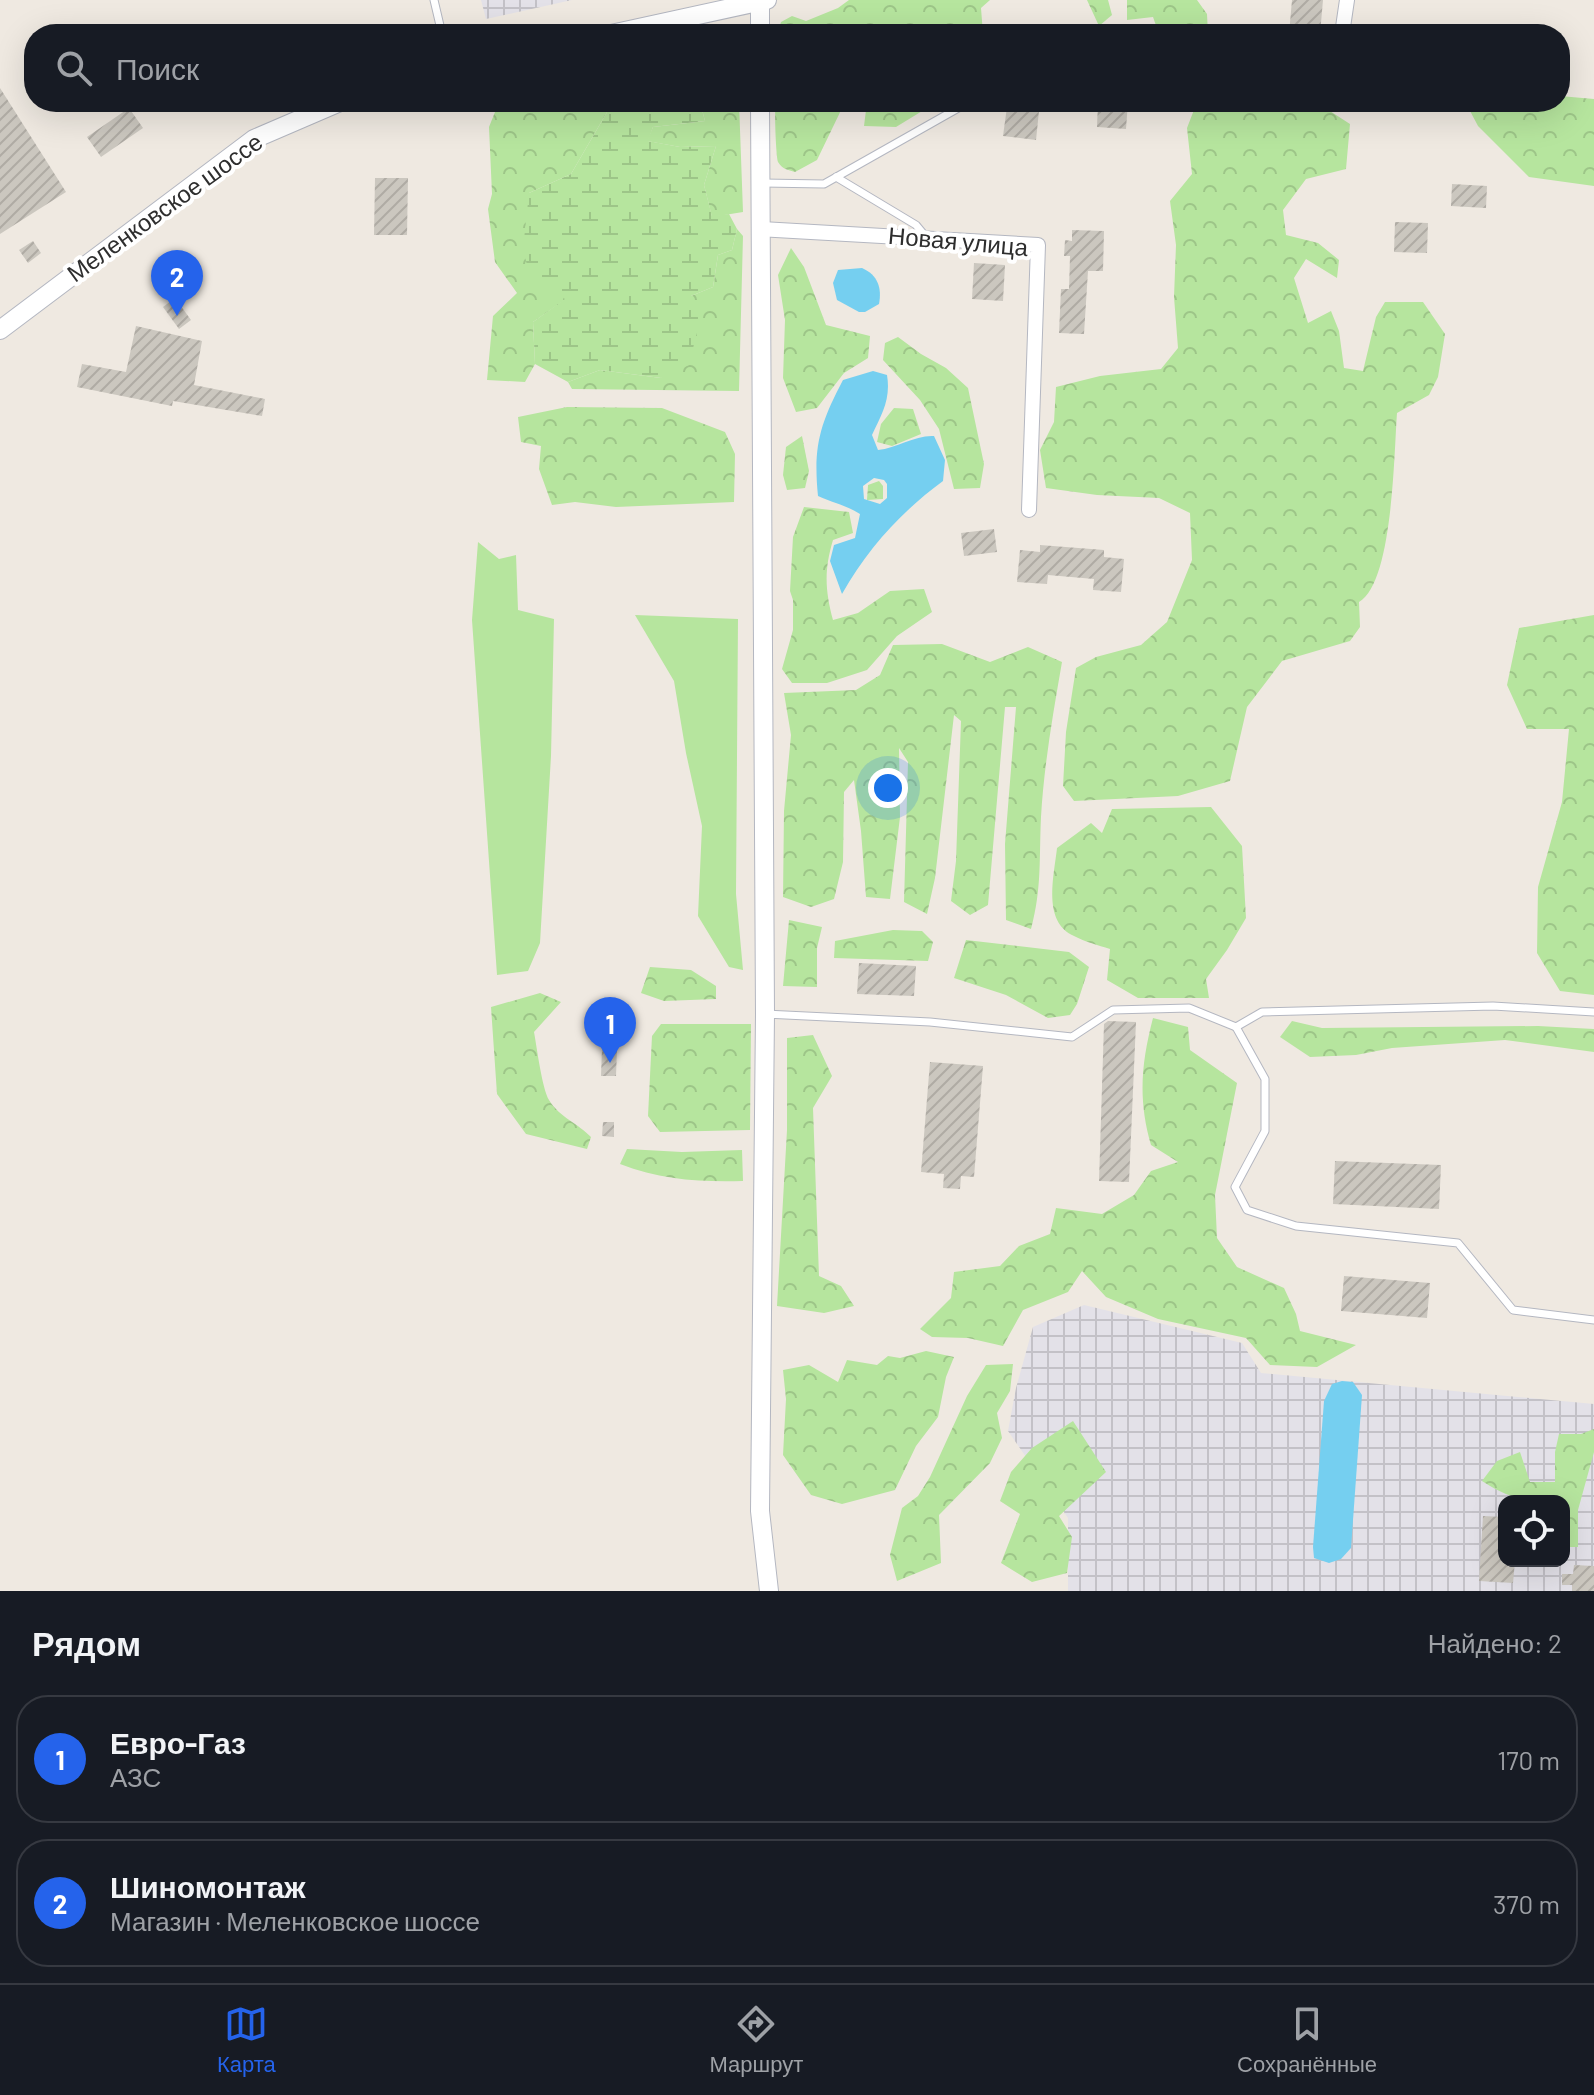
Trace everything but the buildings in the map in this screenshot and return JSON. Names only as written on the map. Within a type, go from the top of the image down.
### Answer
[{"type":"street","points":[[1343,24],[1347,0]]},
{"type":"street","points":[[657,24],[763,1],[761,24]]},
{"type":"street","name":"Меленковское шоссе","points":[[0,330],[254,139],[317,112]]},
{"type":"street","points":[[760,112],[765,1014],[760,1511],[769,1591]]},
{"type":"street","name":"Новая улица","points":[[760,229],[1038,245],[1029,510]]},
{"type":"lane","points":[[434,0],[440,24]]},
{"type":"lane","points":[[761,183],[824,184],[951,112]]},
{"type":"lane","points":[[836,177],[916,225],[926,237]]},
{"type":"lane","points":[[1236,1027],[1262,1012],[1493,1006],[1594,1012]]},
{"type":"lane","points":[[765,1014],[930,1022],[1072,1037],[1113,1010],[1189,1008],[1236,1027],[1265,1079],[1265,1131],[1235,1187],[1247,1210],[1296,1226],[1458,1243],[1513,1310],[1594,1320]]},
{"type":"shaded area","points":[[481,0],[572,0],[486,19]]},
{"type":"shaded area","points":[[1084,1305],[1242,1343],[1261,1373],[1594,1404],[1594,1591],[1068,1591],[1068,1518],[1008,1431],[1033,1327]]},
{"type":"green space","points":[[849,0],[990,0],[981,8],[982,24],[780,24],[792,16],[806,21]]},
{"type":"green space","points":[[1087,0],[1108,0],[1112,15],[1098,24]]},
{"type":"green space","points":[[1127,0],[1197,0],[1207,14],[1208,24],[1155,24],[1153,17],[1127,20]]},
{"type":"green space","points":[[1570,97],[1594,99],[1594,186],[1529,177],[1478,126],[1471,112],[1570,112]]},
{"type":"green space","points":[[495,112],[607,112],[571,174],[529,193],[566,299],[533,322],[535,364],[525,382],[487,380],[493,316],[517,293],[495,262],[488,209],[492,194],[489,127]]},
{"type":"green space","points":[[607,112],[703,112],[705,121],[653,127],[648,141],[680,147],[716,146],[704,185],[712,216],[729,214],[737,229],[732,250],[718,255],[713,287],[691,296],[702,311],[689,365],[661,378],[600,370],[568,382],[535,364],[533,322],[565,299],[530,277],[523,249],[529,193],[571,174]]},
{"type":"green space","points":[[703,112],[739,112],[743,212],[712,217],[704,185],[716,146],[680,147],[647,141],[653,127],[705,121]]},
{"type":"green space","points":[[840,112],[817,160],[795,172],[783,168],[778,162],[775,113]]},
{"type":"green space","points":[[866,112],[921,112],[896,127],[864,126]]},
{"type":"green space","points":[[1193,112],[1331,112],[1350,124],[1346,169],[1306,179],[1283,210],[1286,235],[1318,243],[1339,260],[1337,278],[1306,259],[1294,278],[1308,323],[1331,311],[1339,331],[1344,368],[1363,371],[1376,317],[1385,302],[1423,302],[1445,334],[1438,377],[1429,395],[1397,413],[1393,485],[1385,544],[1379,570],[1370,590],[1359,602],[1360,627],[1350,641],[1282,661],[1247,707],[1230,781],[1178,796],[1074,801],[1063,786],[1066,732],[1076,668],[1096,657],[1141,645],[1167,622],[1192,560],[1190,513],[1159,498],[1097,495],[1046,488],[1040,450],[1054,422],[1056,387],[1100,376],[1161,369],[1178,348],[1174,297],[1176,245],[1170,201],[1192,174],[1187,128]]},
{"type":"green space","points":[[737,229],[743,236],[739,391],[572,389],[568,382],[600,370],[661,378],[691,296],[713,287],[718,255],[732,250]]},
{"type":"green space","points":[[791,248],[804,267],[826,325],[870,336],[868,358],[844,373],[817,408],[796,412],[783,378],[785,320],[778,275]]},
{"type":"green space","points":[[898,337],[946,368],[968,388],[984,464],[980,488],[954,489],[939,429],[920,400],[883,360],[885,343]]},
{"type":"green space","points":[[567,407],[662,408],[725,432],[735,454],[734,502],[616,507],[575,502],[552,505],[539,469],[541,446],[521,442],[518,417]]},
{"type":"green space","points":[[894,408],[913,409],[921,434],[892,446],[877,442],[881,424]]},
{"type":"green space","points":[[802,436],[809,471],[805,488],[787,490],[783,475],[786,447]]},
{"type":"green space","points":[[879,481],[883,486],[883,499],[867,500],[868,485]]},
{"type":"green space","points":[[804,507],[849,512],[853,533],[833,540],[828,561],[827,589],[833,620],[858,613],[890,591],[924,589],[932,612],[897,636],[867,670],[827,683],[792,683],[782,669],[793,630],[790,591],[793,537]]},
{"type":"green space","points":[[478,542],[499,559],[516,555],[518,610],[554,619],[551,756],[540,943],[528,971],[497,975],[472,620]]},
{"type":"green space","points":[[635,615],[738,619],[736,894],[743,970],[729,967],[698,916],[702,826],[674,681]]},
{"type":"green space","points":[[1594,615],[1594,995],[1560,991],[1537,953],[1538,887],[1562,802],[1569,729],[1527,729],[1507,685],[1519,628]]},
{"type":"green space","points":[[942,644],[990,662],[1028,647],[1062,662],[1044,778],[1038,886],[1031,929],[1006,920],[1005,844],[1016,707],[1005,707],[988,905],[970,915],[951,901],[956,861],[961,721],[954,715],[935,878],[927,914],[904,902],[908,762],[899,748],[900,817],[890,899],[866,897],[854,780],[844,792],[843,862],[834,899],[811,907],[783,897],[784,811],[791,735],[784,693],[856,690],[880,675],[893,645]]},
{"type":"green space","points":[[1211,807],[1242,846],[1246,918],[1206,979],[1209,998],[1138,998],[1107,980],[1110,949],[1074,936],[1057,920],[1052,897],[1057,848],[1091,823],[1102,833],[1112,809]]},
{"type":"green space","points":[[789,920],[822,927],[817,948],[817,987],[783,986]]},
{"type":"green space","points":[[893,930],[922,931],[933,942],[928,961],[834,958],[835,941]]},
{"type":"green space","points":[[966,940],[1069,952],[1089,967],[1077,1004],[1070,1015],[1048,1018],[1006,995],[954,978]]},
{"type":"green space","points":[[650,967],[691,970],[716,986],[716,999],[664,1001],[641,993]]},
{"type":"green space","points":[[540,993],[561,1002],[534,1032],[544,1087],[553,1106],[591,1137],[587,1149],[526,1134],[497,1094],[491,1007]]},
{"type":"green space","points":[[1153,1018],[1188,1027],[1190,1050],[1237,1083],[1215,1195],[1217,1238],[1237,1267],[1284,1288],[1300,1331],[1356,1345],[1317,1367],[1270,1365],[1246,1338],[1158,1319],[1106,1297],[1082,1271],[1068,1292],[1023,1310],[1003,1346],[968,1338],[932,1337],[920,1329],[951,1298],[954,1272],[1000,1266],[1019,1246],[1050,1234],[1056,1208],[1102,1214],[1134,1195],[1151,1171],[1178,1162],[1151,1145],[1144,1113],[1143,1082]]},
{"type":"green space","points":[[1292,1021],[1322,1028],[1538,1026],[1594,1029],[1594,1052],[1505,1040],[1310,1057],[1280,1037]]},
{"type":"green space","points":[[661,1024],[751,1024],[750,1130],[660,1132],[648,1116],[652,1036]]},
{"type":"green space","points":[[813,1035],[832,1076],[813,1108],[819,1276],[841,1286],[854,1306],[824,1313],[777,1306],[787,1130],[787,1038]]},
{"type":"green space","points":[[627,1149],[682,1152],[742,1150],[743,1181],[696,1180],[650,1174],[620,1164]]},
{"type":"green space","points":[[926,1351],[954,1357],[946,1377],[938,1417],[916,1446],[895,1490],[842,1504],[811,1495],[783,1455],[786,1399],[783,1370],[809,1365],[838,1382],[847,1360],[877,1365],[888,1356],[900,1358]]},
{"type":"green space","points":[[1013,1364],[1010,1391],[997,1413],[1002,1438],[990,1463],[939,1515],[941,1563],[897,1581],[890,1555],[902,1508],[918,1496],[930,1477],[967,1396],[986,1365]]},
{"type":"green space","points":[[1073,1421],[1106,1472],[1059,1516],[1072,1537],[1067,1573],[1032,1582],[1001,1563],[1020,1514],[1000,1501],[1011,1472],[1032,1448]]},
{"type":"green space","points":[[1594,1429],[1594,1452],[1578,1510],[1578,1547],[1570,1547],[1570,1495],[1510,1495],[1482,1481],[1497,1461],[1520,1452],[1530,1482],[1555,1482],[1555,1452],[1559,1434],[1581,1434]]},
{"type":"water","points":[[862,268],[875,278],[880,298],[879,304],[859,312],[837,300],[833,283],[838,270]]},
{"type":"water","points":[[873,371],[887,375],[887,399],[872,435],[878,450],[920,437],[934,436],[945,460],[943,481],[886,532],[842,594],[830,561],[834,545],[855,538],[860,514],[818,496],[817,463],[824,423],[843,380]],"holes":[[[874,478],[884,480],[887,498],[880,504],[864,499],[863,486]]]},
{"type":"water","points":[[1353,1382],[1362,1395],[1351,1548],[1341,1559],[1329,1563],[1314,1558],[1313,1547],[1324,1401],[1332,1384]]},
{"type":"place","name":"Шиномонтаж","points":[[177,316]]},
{"type":"place","name":"Евро-Газ","points":[[610,1063]]}]
